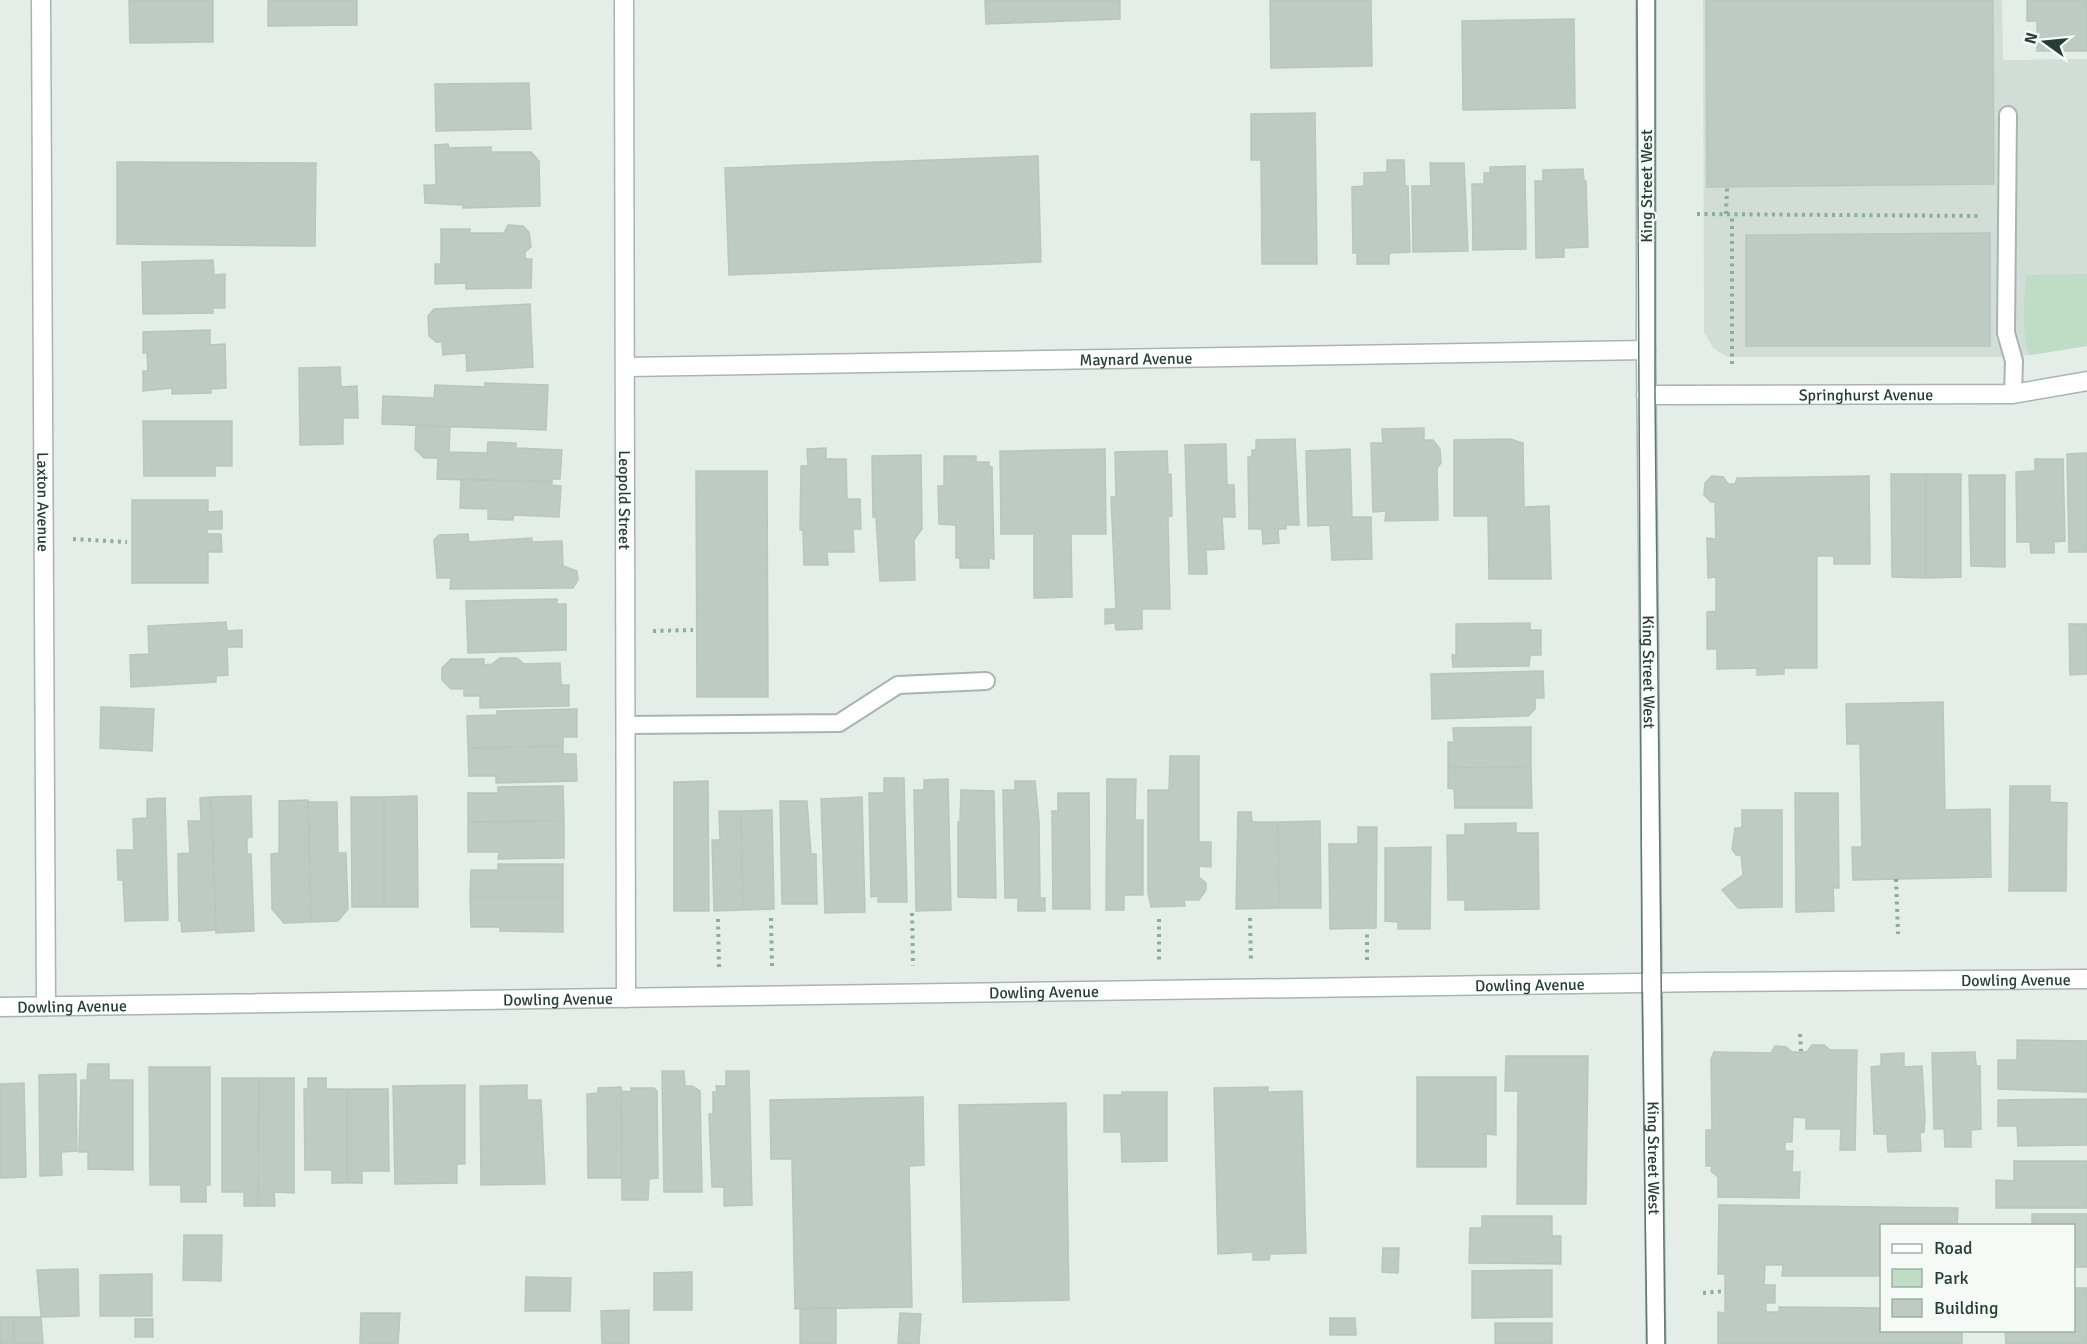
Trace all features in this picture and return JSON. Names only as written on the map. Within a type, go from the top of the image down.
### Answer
[{"type":"street","name":"Laxton Avenue","points":[[41,0],[46,1006]]},
{"type":"street","name":"Leopold Street","points":[[624,0],[626,998]]},
{"type":"street","name":"King Street West","points":[[1646,0],[1646,395],[1656,1344]]},
{"type":"street","name":"Maynard Avenue","points":[[626,367],[1646,350]]},
{"type":"street","name":"Springhurst Avenue","points":[[1646,395],[2013,394],[2087,381]]},
{"type":"street","name":"Dowling Avenue","points":[[0,1007],[1651,983],[2087,979]]},
{"type":"lane","points":[[2008,115],[2007,333],[2014,361],[2013,394]]},
{"type":"lane","points":[[627,725],[839,723],[898,685],[986,681]]},
{"type":"path","points":[[1726,214],[1727,187]]},
{"type":"path","points":[[1697,214],[2009,216]]},
{"type":"path","points":[[1732,214],[1732,364]]},
{"type":"path","points":[[66,539],[127,542]]},
{"type":"path","points":[[644,631],[693,630]]},
{"type":"path","points":[[1896,879],[1898,934]]},
{"type":"path","points":[[912,913],[913,970]]},
{"type":"path","points":[[771,918],[772,970]]},
{"type":"path","points":[[1250,918],[1251,967]]},
{"type":"path","points":[[718,919],[719,971]]},
{"type":"path","points":[[1159,919],[1159,968]]},
{"type":"path","points":[[1367,932],[1367,966]]},
{"type":"path","points":[[1800,1034],[1801,1052]]},
{"type":"path","points":[[1703,1293],[1725,1291]]},
{"type":"shaded area","points":[[1703,0],[2002,0],[2003,60],[2087,59],[2087,346],[2031,355],[1997,357],[1727,357],[1713,348],[1704,332]]},
{"type":"green space","points":[[2087,274],[2087,346],[2031,355],[2025,340],[2024,329],[2026,275]]},
{"type":"building","points":[[129,0],[213,0],[213,42],[130,43]]},
{"type":"building","points":[[268,0],[357,0],[357,25],[268,26]]},
{"type":"building","points":[[985,0],[1120,0],[1120,19],[986,24]]},
{"type":"building","points":[[1270,0],[1371,0],[1372,66],[1271,68]]},
{"type":"building","points":[[1706,0],[1993,0],[1994,184],[1707,187]]},
{"type":"building","points":[[2027,0],[2087,0],[2087,51],[2037,51],[2037,21],[2027,21]]},
{"type":"building","points":[[1574,19],[1575,108],[1463,110],[1462,21]]},
{"type":"building","points":[[529,83],[531,129],[436,131],[435,84]]},
{"type":"building","points":[[1315,113],[1317,264],[1262,264],[1261,160],[1251,160],[1251,114]]},
{"type":"building","points":[[448,144],[449,148],[491,147],[491,152],[531,152],[539,161],[540,206],[463,208],[463,205],[425,203],[424,185],[436,185],[435,145]]},
{"type":"building","points":[[1038,156],[1041,262],[729,275],[725,168]]},
{"type":"building","points":[[1387,160],[1404,160],[1405,186],[1408,186],[1410,252],[1389,253],[1389,264],[1357,264],[1357,253],[1353,253],[1352,187],[1364,186],[1364,173],[1387,172]]},
{"type":"building","points":[[117,162],[316,163],[315,246],[117,244]]},
{"type":"building","points":[[1430,163],[1464,163],[1468,251],[1413,252],[1412,186],[1431,186]]},
{"type":"building","points":[[1525,166],[1526,249],[1473,250],[1472,184],[1484,184],[1484,173],[1490,173],[1490,167]]},
{"type":"building","points":[[1583,169],[1584,181],[1586,181],[1588,247],[1564,248],[1564,257],[1536,258],[1535,181],[1543,181],[1543,170]]},
{"type":"building","points":[[508,225],[523,226],[529,232],[531,247],[525,252],[525,259],[532,259],[531,288],[466,289],[466,283],[435,284],[435,264],[441,264],[441,229],[470,229],[469,233],[504,233]]},
{"type":"building","points":[[1990,233],[1990,346],[1746,346],[1746,235]]},
{"type":"building","points":[[213,260],[214,275],[225,274],[225,308],[213,308],[213,313],[143,314],[142,262]]},
{"type":"building","points":[[530,304],[533,367],[467,371],[466,353],[443,355],[442,342],[436,342],[429,336],[428,316],[434,309]]},
{"type":"building","points":[[210,330],[210,345],[225,344],[226,388],[211,389],[211,393],[172,394],[172,388],[143,391],[143,371],[148,371],[147,353],[143,353],[143,332]]},
{"type":"building","points":[[340,367],[341,387],[357,386],[358,418],[343,418],[343,444],[300,445],[299,368]]},
{"type":"building","points":[[485,383],[548,385],[546,430],[382,424],[383,396],[434,398],[435,385],[485,387]]},
{"type":"building","points":[[143,421],[232,421],[232,466],[215,466],[215,476],[144,476]]},
{"type":"building","points":[[416,425],[450,427],[449,452],[487,453],[488,442],[516,443],[516,448],[562,450],[560,479],[552,479],[552,482],[437,479],[438,458],[424,458],[415,449]]},
{"type":"building","points":[[1424,428],[1424,440],[1433,440],[1440,449],[1441,463],[1437,468],[1438,520],[1385,521],[1386,511],[1373,512],[1371,443],[1383,443],[1382,429]]},
{"type":"building","points":[[1295,439],[1299,525],[1286,525],[1286,529],[1278,529],[1279,543],[1263,544],[1262,529],[1249,529],[1248,457],[1252,457],[1252,450],[1256,450],[1256,440]]},
{"type":"building","points":[[1510,439],[1523,443],[1524,507],[1549,506],[1551,579],[1489,579],[1488,516],[1454,516],[1454,440]]},
{"type":"building","points":[[1226,444],[1227,485],[1234,485],[1235,517],[1222,517],[1224,549],[1206,550],[1207,574],[1189,574],[1185,445]]},
{"type":"building","points":[[826,448],[826,459],[846,459],[847,499],[860,499],[861,529],[853,529],[854,552],[827,552],[828,565],[804,565],[803,530],[800,530],[801,466],[808,466],[807,449]]},
{"type":"building","points":[[1105,449],[1106,534],[1071,534],[1072,597],[1034,598],[1034,534],[1001,534],[1000,451]]},
{"type":"building","points":[[1350,449],[1352,517],[1371,517],[1372,559],[1332,560],[1330,525],[1308,526],[1306,451]]},
{"type":"building","points":[[1167,451],[1168,475],[1171,474],[1172,516],[1168,517],[1170,609],[1142,609],[1142,629],[1116,630],[1115,623],[1105,624],[1105,609],[1116,609],[1111,497],[1116,497],[1115,452]]},
{"type":"building","points":[[2087,453],[2087,552],[2069,552],[2067,454]]},
{"type":"building","points":[[921,455],[922,529],[914,540],[915,580],[880,581],[876,517],[873,517],[872,456]]},
{"type":"building","points":[[944,456],[976,456],[976,462],[989,462],[989,467],[992,467],[994,559],[989,558],[989,568],[960,568],[960,558],[956,558],[956,525],[939,524],[938,486],[944,486]]},
{"type":"building","points":[[2035,459],[2063,459],[2065,541],[2054,542],[2054,553],[2031,553],[2030,542],[2017,542],[2016,472],[2035,471]]},
{"type":"building","points":[[696,471],[767,471],[768,697],[697,697]]},
{"type":"building","points":[[1891,474],[1926,474],[1926,578],[1892,577]]},
{"type":"building","points":[[1926,474],[1961,474],[1961,577],[1926,578]]},
{"type":"building","points":[[1969,475],[2005,475],[2005,567],[1971,566]]},
{"type":"building","points":[[1712,476],[1723,477],[1728,484],[1735,484],[1737,478],[1869,476],[1870,564],[1834,564],[1834,556],[1817,556],[1817,668],[1784,668],[1784,674],[1757,675],[1757,668],[1717,669],[1717,649],[1707,649],[1707,612],[1716,611],[1716,577],[1708,578],[1707,538],[1716,539],[1715,502],[1711,502],[1704,495],[1705,483]]},
{"type":"building","points":[[461,479],[552,482],[551,485],[561,486],[559,517],[514,515],[513,520],[488,519],[488,509],[460,508]]},
{"type":"building","points":[[132,500],[208,500],[208,512],[222,511],[222,529],[207,529],[207,534],[221,534],[222,552],[208,552],[208,583],[132,583]]},
{"type":"building","points":[[468,534],[469,542],[532,538],[532,542],[562,541],[563,566],[577,571],[578,580],[573,588],[450,589],[451,578],[437,578],[434,540],[439,535]]},
{"type":"building","points":[[557,599],[557,604],[566,604],[566,650],[468,653],[466,601]]},
{"type":"building","points":[[226,622],[227,631],[242,630],[242,647],[227,647],[228,675],[216,676],[216,682],[131,687],[130,655],[149,654],[148,626]]},
{"type":"building","points":[[1530,623],[1530,630],[1541,630],[1541,655],[1530,655],[1529,666],[1453,667],[1452,655],[1456,655],[1456,624]]},
{"type":"building","points":[[2069,624],[2087,624],[2087,674],[2070,675]]},
{"type":"building","points":[[500,658],[517,658],[524,664],[560,663],[561,685],[569,685],[569,706],[480,708],[480,696],[464,696],[464,689],[451,689],[442,680],[442,668],[451,659],[484,659],[484,665],[492,664]]},
{"type":"building","points":[[1543,671],[1544,698],[1535,698],[1535,709],[1528,716],[1432,719],[1431,674]]},
{"type":"building","points":[[1943,702],[1945,810],[1990,809],[1991,877],[1853,880],[1852,847],[1862,847],[1860,744],[1847,744],[1846,704]]},
{"type":"building","points":[[101,707],[154,709],[152,751],[100,748]]},
{"type":"building","points":[[577,709],[577,737],[563,737],[563,746],[468,748],[467,716],[497,715],[497,711]]},
{"type":"building","points":[[1531,727],[1531,767],[1448,768],[1448,742],[1454,742],[1453,728]]},
{"type":"building","points":[[563,746],[563,754],[576,754],[577,781],[496,783],[496,776],[469,776],[468,748]]},
{"type":"building","points":[[1170,756],[1199,756],[1199,842],[1211,842],[1211,867],[1199,866],[1199,877],[1206,883],[1206,890],[1199,900],[1184,900],[1185,906],[1151,907],[1148,893],[1148,790],[1169,790]]},
{"type":"building","points":[[1531,767],[1532,808],[1455,808],[1454,789],[1448,788],[1448,768]]},
{"type":"building","points":[[884,778],[904,778],[907,902],[878,902],[878,896],[871,897],[869,793],[884,793]]},
{"type":"building","points":[[948,779],[951,910],[916,911],[914,790],[924,790],[924,780]]},
{"type":"building","points":[[1107,779],[1136,779],[1135,820],[1143,820],[1143,895],[1124,895],[1124,910],[1106,910]]},
{"type":"building","points":[[708,781],[709,911],[674,911],[674,782]]},
{"type":"building","points":[[1015,781],[1035,781],[1039,821],[1040,898],[1045,898],[1045,911],[1018,911],[1018,898],[1005,898],[1003,790],[1015,790]]},
{"type":"building","points":[[563,786],[564,821],[468,822],[468,793],[498,793],[498,787]]},
{"type":"building","points":[[2010,786],[2050,786],[2050,802],[2067,803],[2066,891],[2009,891]]},
{"type":"building","points":[[961,790],[994,791],[996,898],[958,897],[958,822],[960,822]]},
{"type":"building","points":[[1058,793],[1089,793],[1090,909],[1053,909],[1052,811],[1058,811]]},
{"type":"building","points":[[1795,793],[1838,793],[1839,888],[1833,888],[1834,911],[1796,912]]},
{"type":"building","points":[[251,796],[252,837],[247,838],[247,854],[251,854],[254,931],[216,933],[211,797]]},
{"type":"building","points":[[417,796],[418,907],[384,907],[384,797]]},
{"type":"building","points":[[211,797],[216,930],[182,932],[181,921],[179,921],[178,854],[190,853],[188,821],[201,821],[200,798]]},
{"type":"building","points":[[351,797],[384,797],[384,907],[352,907]]},
{"type":"building","points":[[862,797],[865,912],[825,913],[821,799]]},
{"type":"building","points":[[165,798],[168,920],[125,921],[123,880],[118,880],[117,850],[134,850],[133,819],[147,818],[147,799]]},
{"type":"building","points":[[308,800],[311,922],[284,923],[272,909],[271,854],[279,853],[279,801]]},
{"type":"building","points":[[780,801],[807,801],[811,854],[816,854],[817,904],[782,904]]},
{"type":"building","points":[[308,802],[337,802],[338,853],[346,853],[348,909],[338,921],[311,922]]},
{"type":"building","points":[[772,810],[774,909],[743,910],[741,811]]},
{"type":"building","points":[[1742,810],[1782,810],[1782,907],[1738,908],[1722,890],[1743,875],[1741,855],[1736,855],[1732,849],[1735,828],[1742,828]]},
{"type":"building","points":[[719,811],[741,811],[743,910],[714,911],[712,840],[720,840]]},
{"type":"building","points":[[1238,812],[1251,812],[1252,822],[1278,822],[1279,908],[1236,909]]},
{"type":"building","points":[[564,821],[564,858],[498,859],[499,852],[468,852],[468,822]]},
{"type":"building","points":[[1320,821],[1321,908],[1279,908],[1278,822]]},
{"type":"building","points":[[1516,823],[1516,833],[1538,833],[1539,909],[1465,910],[1465,900],[1448,900],[1447,835],[1465,835],[1465,824]]},
{"type":"building","points":[[1358,827],[1377,827],[1376,928],[1330,929],[1329,844],[1358,844]]},
{"type":"building","points":[[1431,847],[1430,929],[1398,929],[1398,922],[1385,921],[1385,848]]},
{"type":"building","points":[[498,864],[563,864],[563,897],[470,897],[471,870],[498,870]]},
{"type":"building","points":[[470,897],[563,897],[563,932],[500,931],[500,927],[471,927]]},
{"type":"building","points":[[2017,1040],[2087,1041],[2087,1092],[1998,1089],[1998,1060],[2017,1060]]},
{"type":"building","points":[[1812,1045],[1824,1045],[1830,1050],[1857,1050],[1855,1150],[1840,1150],[1841,1129],[1806,1129],[1806,1118],[1793,1117],[1792,1142],[1785,1142],[1785,1151],[1793,1151],[1792,1172],[1800,1172],[1799,1198],[1718,1197],[1718,1177],[1711,1171],[1712,1166],[1706,1166],[1706,1130],[1712,1130],[1711,1059],[1714,1052],[1771,1053],[1775,1046],[1786,1047],[1792,1052],[1807,1052]]},
{"type":"building","points":[[1975,1052],[1976,1066],[1980,1066],[1981,1129],[1971,1130],[1971,1147],[1945,1147],[1944,1129],[1934,1129],[1932,1053]]},
{"type":"building","points":[[1904,1053],[1904,1067],[1922,1066],[1925,1118],[1924,1132],[1920,1133],[1921,1151],[1888,1152],[1887,1134],[1874,1134],[1871,1067],[1881,1066],[1881,1054]]},
{"type":"building","points":[[1506,1056],[1588,1056],[1586,1204],[1517,1204],[1518,1091],[1505,1091]]},
{"type":"building","points":[[88,1064],[109,1064],[109,1080],[133,1080],[133,1170],[88,1169],[88,1152],[79,1152],[81,1080],[87,1080]]},
{"type":"building","points":[[149,1067],[210,1067],[210,1185],[206,1185],[206,1202],[181,1202],[181,1185],[150,1185]]},
{"type":"building","points":[[662,1071],[684,1071],[685,1086],[692,1086],[700,1091],[702,1192],[664,1192]]},
{"type":"building","points":[[726,1071],[749,1071],[752,1205],[724,1206],[724,1187],[712,1187],[709,1114],[713,1114],[713,1092],[717,1092],[716,1086],[726,1086]]},
{"type":"building","points":[[76,1074],[77,1151],[61,1152],[62,1175],[40,1176],[39,1075]]},
{"type":"building","points":[[1417,1077],[1496,1077],[1496,1135],[1486,1134],[1486,1167],[1417,1167]]},
{"type":"building","points":[[222,1078],[259,1078],[258,1206],[244,1206],[244,1192],[222,1192]]},
{"type":"building","points":[[259,1078],[294,1078],[294,1193],[274,1192],[275,1206],[258,1206]]},
{"type":"building","points":[[308,1078],[326,1078],[326,1089],[347,1089],[347,1183],[332,1183],[332,1170],[305,1170],[304,1089],[308,1089]]},
{"type":"building","points":[[24,1083],[26,1177],[0,1178],[0,1084]]},
{"type":"building","points":[[465,1085],[465,1164],[457,1164],[457,1183],[395,1184],[393,1086]]},
{"type":"building","points":[[527,1085],[527,1100],[541,1100],[545,1184],[481,1185],[480,1086]]},
{"type":"building","points":[[621,1087],[622,1178],[588,1178],[587,1094],[598,1093],[598,1088]]},
{"type":"building","points":[[1268,1087],[1268,1092],[1302,1091],[1306,1253],[1270,1254],[1269,1260],[1253,1260],[1253,1252],[1218,1254],[1214,1088]]},
{"type":"building","points":[[631,1088],[654,1088],[657,1091],[658,1178],[649,1179],[648,1200],[622,1200],[621,1091],[631,1092]]},
{"type":"building","points":[[347,1089],[388,1089],[389,1171],[362,1171],[362,1183],[347,1183]]},
{"type":"building","points":[[1122,1092],[1167,1092],[1167,1161],[1122,1162],[1121,1132],[1104,1132],[1104,1095],[1122,1095]]},
{"type":"building","points":[[923,1097],[924,1165],[909,1166],[912,1307],[795,1309],[792,1159],[771,1159],[770,1100]]},
{"type":"building","points":[[2087,1099],[2087,1145],[2018,1146],[2017,1126],[1998,1126],[1998,1100]]},
{"type":"building","points":[[1066,1103],[1069,1300],[963,1302],[959,1105]]},
{"type":"building","points":[[2014,1161],[2087,1161],[2087,1208],[1996,1208],[1996,1180],[2014,1181]]},
{"type":"building","points":[[1719,1205],[1958,1208],[1957,1224],[1880,1224],[1880,1276],[1782,1276],[1783,1265],[1765,1265],[1764,1285],[1775,1285],[1775,1303],[1766,1303],[1766,1312],[1779,1312],[1779,1307],[1880,1308],[1880,1332],[1962,1332],[1962,1344],[1718,1344],[1718,1312],[1725,1313],[1725,1274],[1718,1274]]},
{"type":"building","points":[[2032,1214],[2087,1214],[2087,1267],[2075,1267],[2075,1224],[2032,1224]]},
{"type":"building","points":[[1482,1216],[1552,1216],[1552,1236],[1561,1236],[1561,1264],[1469,1263],[1470,1228],[1482,1228]]},
{"type":"building","points":[[184,1235],[222,1235],[221,1281],[183,1280]]},
{"type":"building","points":[[1383,1248],[1399,1248],[1398,1273],[1382,1272]]},
{"type":"building","points":[[78,1269],[79,1316],[41,1317],[37,1270]]},
{"type":"building","points":[[1552,1270],[1552,1317],[1472,1318],[1472,1271]]},
{"type":"building","points":[[692,1272],[692,1310],[654,1310],[654,1273]]},
{"type":"building","points":[[152,1274],[152,1316],[100,1316],[100,1275]]},
{"type":"building","points":[[526,1277],[571,1278],[570,1311],[525,1311]]},
{"type":"building","points":[[2075,1288],[2087,1288],[2087,1344],[2006,1344],[2005,1332],[2075,1332]]},
{"type":"building","points":[[800,1308],[836,1308],[836,1344],[800,1344]]},
{"type":"building","points":[[629,1310],[629,1344],[602,1344],[601,1311]]},
{"type":"building","points":[[361,1313],[400,1313],[398,1344],[360,1344]]},
{"type":"building","points":[[900,1313],[921,1314],[919,1344],[898,1344]]},
{"type":"building","points":[[0,1317],[14,1317],[14,1344],[0,1344]]},
{"type":"building","points":[[14,1317],[41,1317],[43,1344],[14,1344]]},
{"type":"building","points":[[1330,1318],[1355,1318],[1356,1335],[1330,1335]]},
{"type":"building","points":[[135,1319],[153,1319],[153,1337],[135,1337]]},
{"type":"building","points":[[1495,1323],[1552,1323],[1552,1344],[1495,1344]]},
{"type":"tram line","points":[[1637,0],[1642,984],[1647,1344]]},
{"type":"tram line","points":[[1655,0],[1655,395],[1665,1344]]}]
